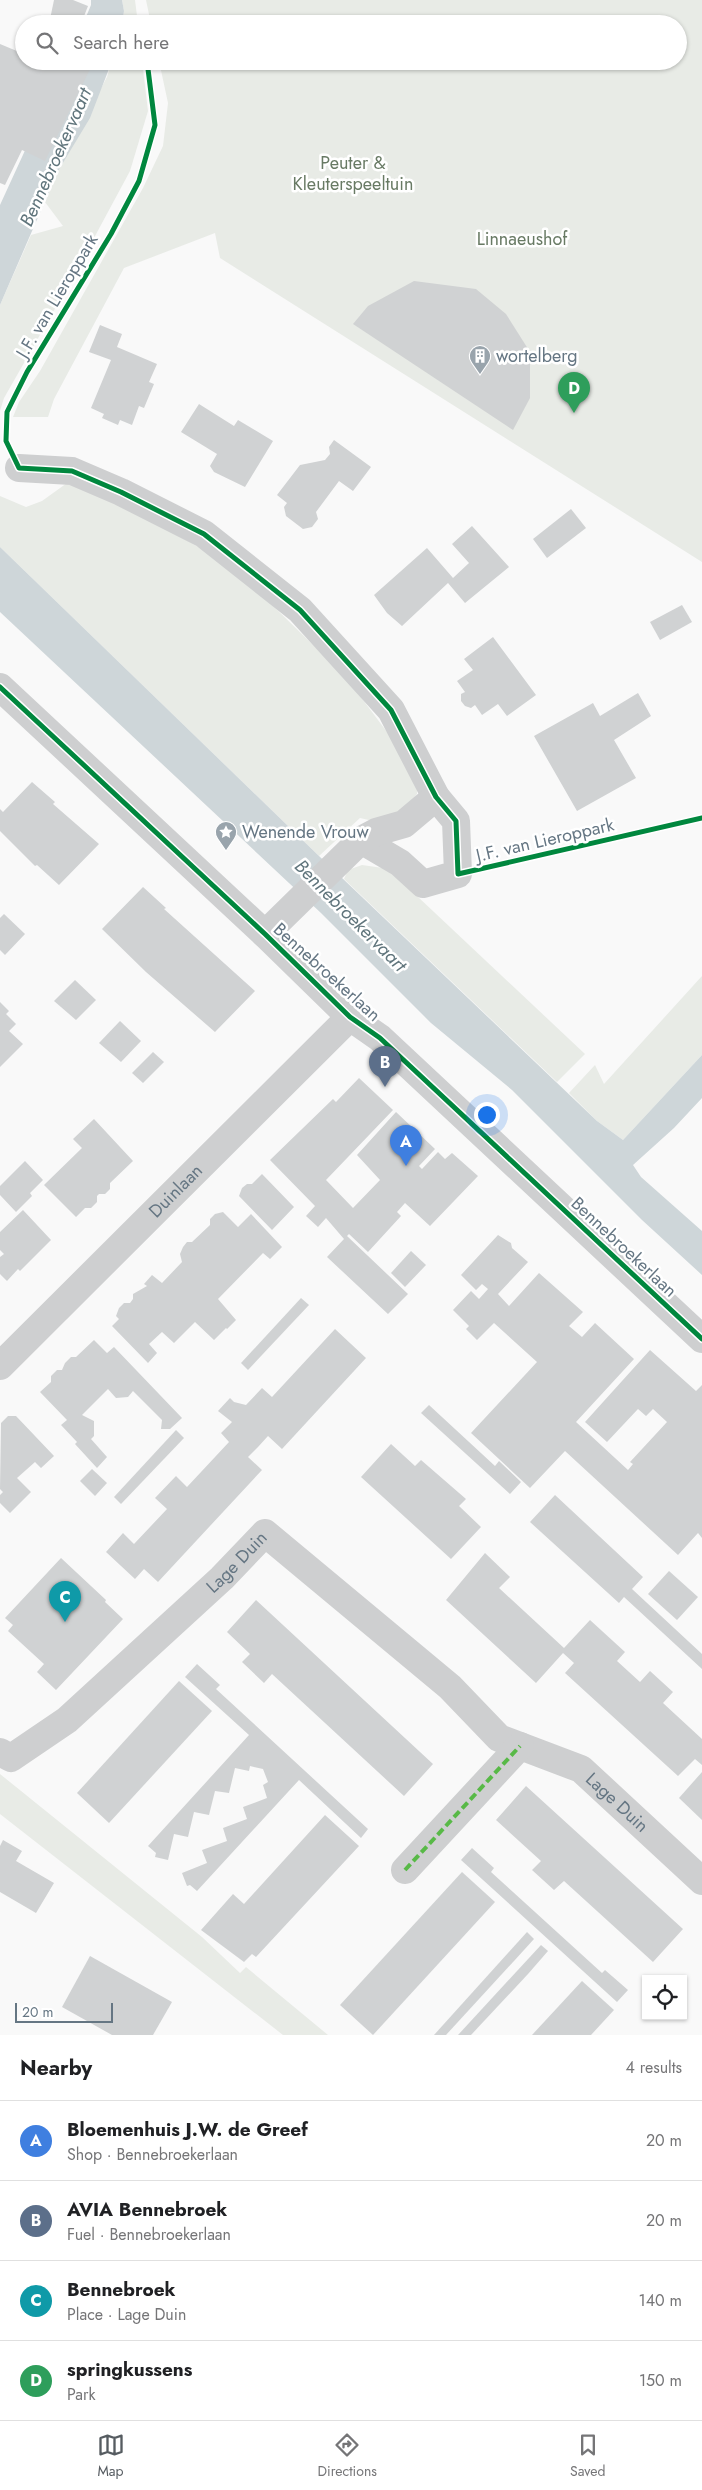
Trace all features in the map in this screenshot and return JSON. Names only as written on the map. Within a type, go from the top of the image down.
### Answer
[{"type":"street","name":"J.F. van Lieroppark","points":[[19,468],[72,471],[121,492],[204,534],[300,610],[391,710],[436,797],[456,821],[458,874],[423,884],[400,863],[352,849]]},
{"type":"street","name":"Bennebroekerlaan","points":[[0,687],[265,934],[350,1017],[380,1038],[702,1339]]},
{"type":"street","points":[[265,934],[352,849],[376,832],[404,824],[436,797]]},
{"type":"street","name":"Duinlaan","points":[[0,1366],[350,1017]]},
{"type":"street","name":"Lage Duin","points":[[0,1752],[11,1758],[67,1720],[222,1578],[265,1534],[450,1687],[499,1738],[581,1769],[702,1881]]},
{"type":"street","points":[[405,1870],[520,1746]]},
{"type":"green space","points":[[122,0],[135,0],[137,15],[123,15]]},
{"type":"green space","name":"Linnaeushof","points":[[146,0],[702,0],[702,562],[220,258],[215,233],[124,268],[54,399],[48,417],[13,417],[19,402],[40,371],[143,188],[163,146],[168,103],[161,70],[687,70],[687,15],[149,15]]},
{"type":"green space","points":[[109,70],[143,70],[148,111],[130,171],[73,277],[4,398],[0,411],[0,305],[31,235],[63,226],[45,202],[58,171]]},
{"type":"green space","points":[[67,483],[133,510],[207,552],[269,602],[345,676],[387,732],[418,778],[417,794],[395,821],[382,823],[360,818],[319,856],[0,547],[0,496],[26,507],[42,501]]},
{"type":"green space","points":[[362,865],[383,868],[400,880],[585,1054],[557,1082],[344,879],[348,870]]},
{"type":"green space","points":[[702,976],[702,1055],[623,1140],[597,1121],[569,1093],[595,1065],[604,1084]]},
{"type":"green space","points":[[0,1774],[202,1937],[240,1973],[246,1967],[328,2035],[283,2035],[0,1814]]},
{"type":"water","points":[[91,0],[122,0],[123,15],[87,15]]},
{"type":"water","name":"Bennebroekervaart","points":[[62,70],[109,70],[90,118],[58,171],[0,305],[0,205]]},
{"type":"water","name":"Bennebroekervaart","points":[[0,547],[319,856],[597,1121],[623,1140],[702,1055],[702,1098],[674,1128],[633,1165],[641,1177],[702,1231],[702,1275],[642,1220],[512,1090],[431,1023],[321,913],[0,612]]},
{"type":"building","points":[[54,0],[73,0],[88,6],[84,15],[51,15]]},
{"type":"building","points":[[0,44],[15,50],[15,70],[90,70],[45,161],[22,150],[5,185],[0,183]]},
{"type":"building","name":"wortelberg","points":[[414,281],[476,289],[506,314],[530,352],[530,398],[513,430],[353,324],[368,306]]},
{"type":"building","points":[[100,325],[122,334],[117,347],[157,364],[149,382],[154,384],[144,408],[139,406],[132,425],[120,420],[118,425],[102,418],[104,414],[91,408],[111,360],[89,352]]},
{"type":"building","points":[[199,404],[234,426],[238,420],[273,441],[245,487],[214,472],[210,466],[217,454],[181,432]]},
{"type":"building","points":[[334,440],[371,467],[353,491],[339,481],[316,512],[318,519],[312,527],[303,529],[286,516],[284,507],[287,503],[277,495],[300,465],[325,460],[330,454],[329,447]]},
{"type":"building","points":[[571,509],[586,528],[547,558],[533,539]]},
{"type":"building","points":[[472,526],[509,567],[465,603],[448,583],[402,626],[387,613],[374,595],[427,548],[453,578],[469,563],[452,544]]},
{"type":"building","points":[[682,605],[692,622],[660,640],[650,622]]},
{"type":"building","points":[[493,637],[536,695],[507,716],[498,704],[482,715],[475,705],[471,708],[465,706],[461,701],[461,694],[465,692],[457,681],[473,670],[464,659]]},
{"type":"building","points":[[638,693],[651,716],[614,740],[636,778],[577,811],[534,736],[593,703],[600,716]]},
{"type":"building","points":[[32,782],[55,802],[53,804],[99,844],[59,885],[37,865],[35,866],[0,831],[0,809],[3,812]]},
{"type":"building","points":[[143,887],[166,908],[164,909],[255,991],[215,1032],[146,972],[102,929]]},
{"type":"building","points":[[4,914],[25,934],[5,955],[0,950],[0,918]]},
{"type":"building","points":[[75,980],[96,1000],[76,1020],[54,1001]]},
{"type":"building","points":[[0,1002],[9,1011],[6,1014],[16,1024],[9,1031],[23,1044],[0,1067]]},
{"type":"building","points":[[120,1021],[141,1041],[121,1062],[99,1043]]},
{"type":"building","points":[[153,1052],[164,1062],[143,1083],[132,1073]]},
{"type":"building","points":[[359,1078],[393,1110],[326,1180],[353,1208],[380,1180],[357,1155],[396,1112],[435,1149],[419,1166],[422,1169],[438,1152],[445,1159],[452,1153],[478,1176],[430,1226],[405,1203],[397,1212],[401,1216],[368,1252],[349,1234],[347,1236],[408,1294],[388,1314],[327,1257],[344,1239],[326,1218],[318,1227],[306,1216],[315,1206],[270,1160],[333,1099],[336,1102]]},
{"type":"building","points":[[94,1119],[133,1161],[110,1183],[110,1189],[105,1194],[97,1196],[97,1202],[91,1208],[85,1208],[76,1217],[44,1185],[82,1148],[73,1139]]},
{"type":"building","points":[[25,1161],[43,1180],[30,1193],[32,1196],[16,1212],[0,1195],[0,1186]]},
{"type":"building","points":[[262,1174],[294,1207],[272,1230],[239,1196],[242,1188],[247,1184],[252,1184]]},
{"type":"building","points":[[23,1210],[51,1240],[20,1271],[18,1269],[7,1281],[0,1274],[0,1257],[4,1254],[0,1250],[0,1232]]},
{"type":"building","points":[[223,1212],[238,1227],[251,1214],[282,1247],[270,1259],[263,1253],[218,1299],[236,1320],[227,1329],[214,1340],[195,1322],[174,1343],[162,1332],[149,1344],[157,1353],[148,1363],[112,1326],[119,1319],[116,1316],[119,1308],[124,1303],[130,1303],[133,1299],[133,1294],[147,1286],[144,1284],[152,1275],[162,1283],[182,1262],[180,1254],[187,1242],[192,1242],[210,1225],[210,1219],[215,1214]]},
{"type":"building","points":[[498,1235],[511,1243],[512,1248],[528,1262],[498,1294],[509,1306],[539,1273],[583,1312],[569,1326],[582,1337],[595,1323],[634,1359],[576,1422],[628,1470],[633,1464],[630,1462],[667,1422],[653,1409],[646,1416],[638,1409],[607,1442],[585,1422],[650,1350],[696,1391],[702,1385],[702,1538],[698,1533],[678,1555],[565,1451],[530,1488],[471,1433],[537,1362],[494,1323],[477,1340],[466,1329],[469,1326],[453,1310],[471,1291],[479,1299],[488,1289],[482,1284],[476,1290],[461,1275]]},
{"type":"building","points":[[411,1251],[426,1265],[405,1287],[391,1273]]},
{"type":"building","points":[[301,1298],[309,1305],[248,1370],[241,1363]]},
{"type":"building","points":[[335,1329],[366,1358],[282,1449],[268,1436],[248,1457],[262,1470],[158,1582],[144,1569],[135,1579],[106,1552],[123,1533],[134,1544],[167,1509],[155,1498],[176,1476],[187,1487],[229,1442],[221,1433],[232,1422],[218,1411],[230,1398],[234,1402],[246,1405],[262,1388],[272,1397]]},
{"type":"building","points":[[94,1340],[107,1353],[114,1347],[182,1418],[170,1429],[161,1429],[162,1420],[133,1391],[128,1397],[116,1398],[108,1389],[82,1415],[94,1421],[94,1436],[91,1439],[107,1457],[97,1468],[61,1425],[67,1420],[40,1392],[51,1382],[51,1376],[57,1370],[62,1370],[65,1363],[71,1357],[76,1357]]},
{"type":"building","points":[[429,1405],[495,1466],[499,1461],[521,1482],[510,1494],[421,1413]]},
{"type":"building","points":[[8,1416],[16,1416],[54,1456],[41,1468],[35,1462],[17,1478],[31,1492],[10,1513],[0,1503],[0,1495],[3,1492],[0,1489],[1,1423]]},
{"type":"building","points":[[176,1430],[184,1438],[121,1504],[114,1497]]},
{"type":"building","points":[[391,1444],[415,1466],[421,1460],[466,1499],[459,1506],[481,1527],[451,1559],[361,1477]]},
{"type":"building","points":[[92,1469],[107,1483],[95,1496],[80,1481]]},
{"type":"building","points":[[555,1495],[643,1577],[632,1589],[702,1654],[702,1669],[624,1597],[619,1603],[530,1522]]},
{"type":"building","points":[[485,1553],[510,1577],[499,1588],[564,1648],[590,1620],[625,1652],[617,1661],[640,1682],[650,1671],[673,1692],[663,1703],[702,1739],[702,1765],[695,1759],[678,1776],[565,1673],[574,1663],[563,1653],[536,1683],[446,1600]]},
{"type":"building","points":[[61,1558],[106,1600],[105,1602],[123,1619],[56,1690],[37,1672],[44,1664],[8,1631],[13,1625],[5,1618]]},
{"type":"building","points":[[669,1571],[698,1597],[677,1620],[648,1594]]},
{"type":"building","points":[[256,1600],[433,1764],[404,1796],[272,1674],[264,1683],[242,1662],[250,1654],[227,1632]]},
{"type":"building","points":[[197,1664],[220,1685],[216,1689],[368,1829],[361,1838],[299,1780],[197,1891],[190,1885],[187,1886],[182,1873],[207,1863],[202,1850],[227,1841],[223,1828],[247,1819],[243,1807],[267,1798],[263,1785],[268,1782],[263,1769],[250,1766],[249,1771],[235,1768],[229,1793],[215,1791],[209,1815],[194,1812],[188,1837],[174,1834],[168,1860],[155,1857],[156,1853],[148,1846],[249,1735],[185,1677]]},
{"type":"building","points":[[179,1681],[212,1711],[109,1823],[77,1793]]},
{"type":"building","points":[[702,1772],[702,1820],[679,1798]]},
{"type":"building","points":[[526,1786],[683,1929],[653,1962],[564,1881],[554,1890],[532,1870],[541,1861],[496,1820]]},
{"type":"building","points":[[325,1815],[359,1846],[256,1957],[252,1954],[244,1962],[201,1930],[233,1894],[244,1904]]},
{"type":"building","points":[[3,1840],[22,1851],[16,1861],[54,1883],[36,1913],[0,1892],[0,1846]]},
{"type":"building","points":[[472,1848],[494,1868],[491,1872],[602,1973],[605,1970],[628,1990],[617,2002],[461,1860]]},
{"type":"building","points":[[462,1872],[495,1902],[373,2035],[340,2005]]},
{"type":"building","points":[[527,1932],[534,1939],[446,2035],[434,2035]]},
{"type":"building","points":[[541,1945],[548,1951],[528,1974],[471,2035],[458,2035]]},
{"type":"building","points":[[90,1956],[172,2002],[153,2035],[112,2035],[62,2007]]},
{"type":"building","points":[[582,1981],[614,2010],[591,2035],[532,2035]]},
{"type":"marked path","points":[[405,1870],[520,1746]]},
{"type":"cycle path","points":[[148,70],[155,125],[139,181],[111,234],[27,372],[7,412],[6,441],[19,468],[72,471],[121,492],[204,534],[300,610],[391,710],[436,797],[456,821],[458,874],[702,818]]},
{"type":"cycle path","points":[[0,687],[265,934],[350,1017],[380,1038],[702,1339]]},
{"type":"place","name":"wortelberg","points":[[480,375]]},
{"type":"place","name":"springkussens","points":[[574,413]]},
{"type":"place","name":"Wenende Vrouw","points":[[226,851]]},
{"type":"place","name":"AVIA Bennebroek","points":[[385,1087]]},
{"type":"place","name":"Bloemenhuis J.W. de Greef","points":[[406,1166]]},
{"type":"place","name":"Bennebroek","points":[[65,1622]]},
{"type":"park label","name":"Peuter & Kleuterspeeltuin","points":[[353,173]]}]
